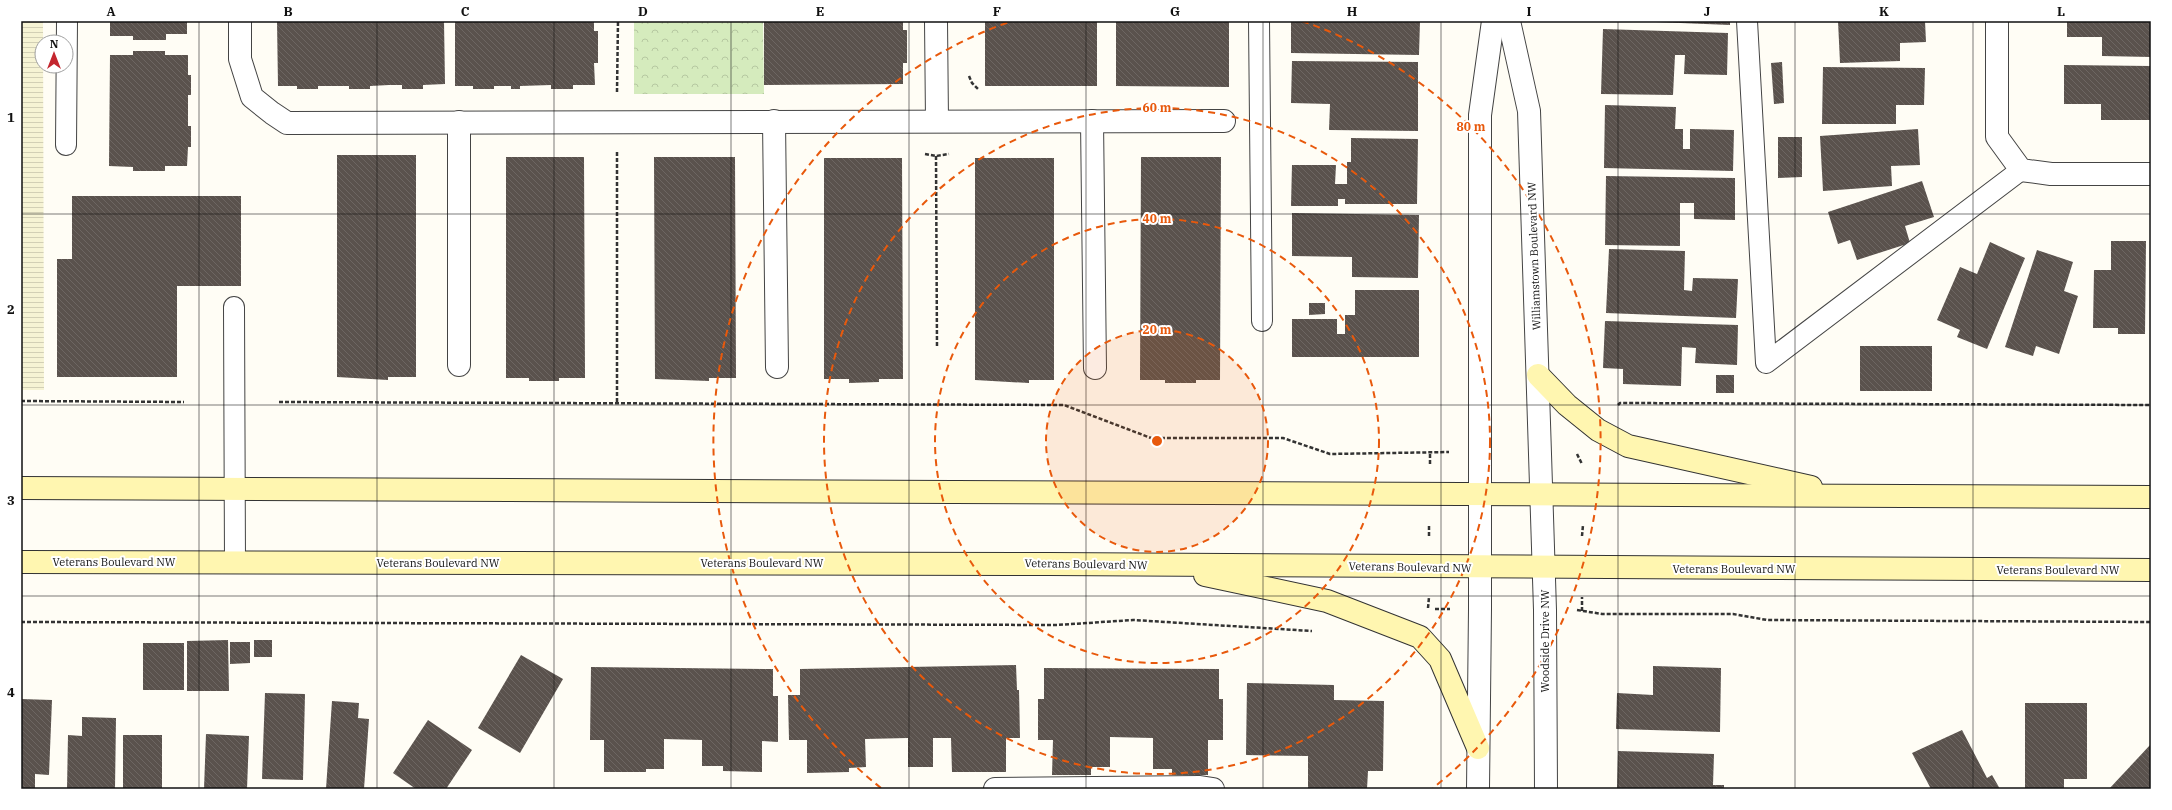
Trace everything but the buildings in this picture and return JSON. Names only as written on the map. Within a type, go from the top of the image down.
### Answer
[{"type":"main road","points":[[1538,375],[1567,406],[1598,430],[1628,446],[1847,496]]},
{"type":"main road","points":[[21,488],[2151,497]]},
{"type":"main road","name":"Veterans Boulevard NW","points":[[21,562],[1158,565],[2151,570]]},
{"type":"main road","points":[[1158,565],[1326,601],[1420,637],[1440,659],[1478,748]]},
{"type":"street","points":[[240,21],[240,59],[252,97],[287,123],[1224,121]]},
{"type":"street","points":[[936,21],[937,121]]},
{"type":"street","points":[[1478,789],[1480,567],[1480,115],[1494,21]]},
{"type":"street","name":"Williamstown Boulevard NW","points":[[1509,21],[1529,111],[1542,494]]},
{"type":"street","points":[[1997,21],[1998,137],[2021,170],[2050,174],[2151,174]]},
{"type":"street","points":[[774,121],[777,367]]},
{"type":"street","points":[[1092,121],[1095,368]]},
{"type":"street","points":[[458,122],[459,365]]},
{"type":"street","name":"Woodside Drive NW","points":[[1542,494],[1546,789]]},
{"type":"street","points":[[995,789],[1200,787],[1213,789]]},
{"type":"lane","points":[[66,145],[67,21]]},
{"type":"lane","points":[[1259,21],[1262,321]]},
{"type":"lane","points":[[1747,21],[1766,363],[2021,170]]},
{"type":"lane","points":[[234,307],[235,562]]},
{"type":"path","points":[[617,97],[618,21]]},
{"type":"path","points":[[967,70],[972,83],[981,92]]},
{"type":"path","points":[[617,144],[617,403]]},
{"type":"path","points":[[936,156],[937,348]]},
{"type":"path","points":[[21,401],[184,402]]},
{"type":"path","points":[[279,402],[1064,406],[1151,438],[1283,438],[1330,454],[1430,452]]},
{"type":"path","points":[[1620,403],[2151,405]]},
{"type":"path","points":[[1576,452],[1583,467]]},
{"type":"path","points":[[1429,591],[1428,609],[1446,609]]},
{"type":"path","points":[[1582,610],[1602,614],[1733,614],[1767,620],[2151,622]]},
{"type":"path","points":[[21,622],[1057,625],[1133,620],[1320,632]]},
{"type":"shaded area","points":[[21,21],[43,21],[43,34],[34,34],[34,74],[43,74],[44,390],[21,390]]},
{"type":"green space","points":[[634,21],[763,21],[764,94],[634,94]]}]
